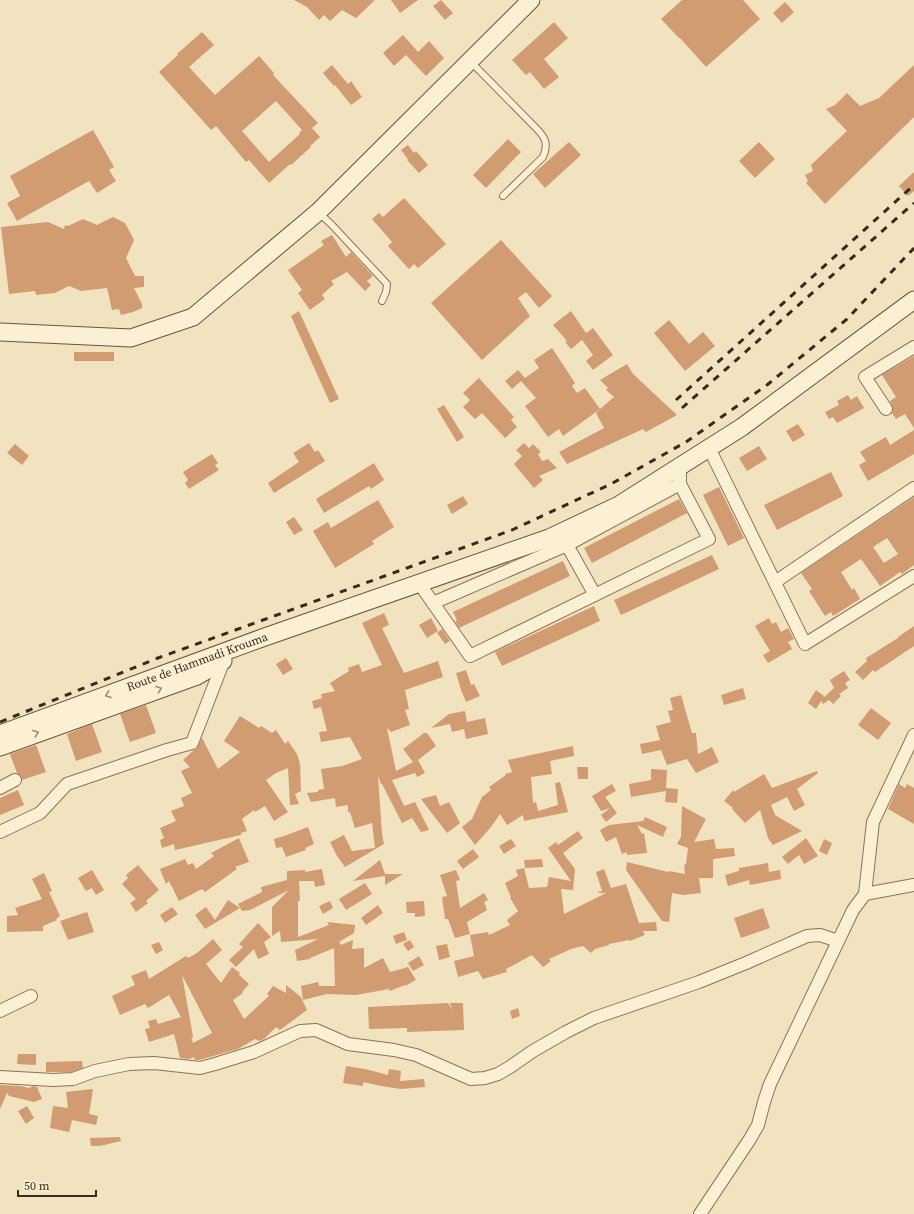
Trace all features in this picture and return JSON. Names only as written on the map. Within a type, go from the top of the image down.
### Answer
[{"type":"street","points":[[0,332],[131,338],[193,318],[318,212],[531,0]]},
{"type":"street","points":[[262,638],[549,538],[619,505],[742,427],[914,300]]},
{"type":"street","points":[[886,409],[865,376],[914,347]]},
{"type":"street","points":[[709,448],[805,644],[914,576]]},
{"type":"street","points":[[418,584],[470,656],[709,539],[680,484],[680,467]]},
{"type":"street","points":[[433,603],[567,545],[680,484]]},
{"type":"street","points":[[775,582],[914,488]]},
{"type":"street","points":[[567,545],[595,595]]},
{"type":"street","name":"Route de Hammadi Krouma","points":[[0,747],[197,676],[262,638]]},
{"type":"street","name":"Route de Hammadi Krouma","points":[[0,734],[262,638]]},
{"type":"street","points":[[0,832],[40,813],[67,784],[192,743],[224,660]]},
{"type":"street","points":[[700,1214],[758,1125],[770,1084],[853,910],[865,894],[873,822],[909,753],[914,735]]},
{"type":"street","points":[[0,788],[15,780]]},
{"type":"street","points":[[865,894],[914,885]]},
{"type":"street","points":[[0,1077],[53,1080],[73,1079],[95,1071],[129,1064],[154,1063],[200,1068],[254,1052],[300,1031],[316,1030],[348,1044],[394,1050],[416,1055],[471,1079],[485,1078],[498,1074],[553,1040],[594,1018],[706,979],[806,936],[820,935],[838,941]]},
{"type":"street","points":[[0,1011],[32,996]]},
{"type":"lane","points":[[470,61],[535,127],[545,141],[546,150],[543,157],[504,196]]},
{"type":"lane","points":[[318,212],[387,284],[386,292],[382,301]]},
{"type":"building","points":[[294,0],[375,0],[356,18],[342,10],[330,21],[324,15],[319,20],[307,7]]},
{"type":"building","points":[[391,0],[418,0],[400,13]]},
{"type":"building","points":[[441,0],[453,13],[445,20],[433,6]]},
{"type":"building","points":[[682,0],[743,0],[760,19],[706,67],[661,19]]},
{"type":"building","points":[[785,2],[794,12],[782,23],[773,13]]},
{"type":"building","points":[[554,22],[568,38],[544,59],[559,77],[544,89],[530,72],[526,75],[512,60]]},
{"type":"building","points":[[202,32],[214,45],[189,67],[215,95],[259,56],[274,73],[273,75],[318,123],[312,128],[320,137],[310,146],[311,147],[269,183],[249,160],[246,162],[216,126],[211,130],[159,72],[178,55],[177,54]],"holes":[[[276,101],[302,130],[299,133],[300,134],[269,162],[242,131]]]},
{"type":"building","points":[[403,35],[418,52],[429,41],[444,58],[426,76],[406,55],[394,66],[383,53]]},
{"type":"building","points":[[332,65],[348,84],[351,81],[362,97],[351,105],[323,73]]},
{"type":"building","points":[[914,65],[914,117],[825,204],[806,183],[808,181],[805,175],[813,171],[811,165],[847,131],[826,109],[835,105],[847,93],[860,106],[879,98]]},
{"type":"building","points":[[93,130],[114,167],[109,170],[116,181],[97,193],[89,181],[17,221],[7,203],[20,196],[10,176]]},
{"type":"building","points":[[508,139],[521,152],[486,188],[473,175]]},
{"type":"building","points":[[569,142],[581,155],[545,188],[533,174]]},
{"type":"building","points":[[759,142],[775,159],[755,178],[739,161]]},
{"type":"building","points":[[408,145],[414,153],[416,151],[428,165],[419,173],[407,160],[408,159],[401,150]]},
{"type":"building","points":[[914,172],[914,191],[908,196],[899,186]]},
{"type":"building","points":[[404,198],[446,244],[418,268],[414,264],[409,269],[388,246],[392,242],[372,219],[379,213],[383,217]]},
{"type":"building","points":[[113,217],[125,223],[134,240],[126,258],[135,276],[144,276],[144,287],[134,288],[142,304],[142,308],[121,315],[119,309],[112,310],[107,288],[81,291],[69,286],[55,293],[36,295],[35,291],[9,294],[1,227],[48,222],[64,229],[65,225],[68,226],[83,219],[97,225]]},
{"type":"building","points":[[332,235],[346,257],[351,252],[373,276],[367,281],[371,285],[365,291],[347,272],[331,281],[334,284],[322,295],[325,299],[310,310],[298,293],[302,290],[288,270],[324,245],[321,241]]},
{"type":"building","points":[[501,240],[552,296],[539,308],[526,292],[518,298],[530,316],[482,360],[431,303]]},
{"type":"building","points":[[299,311],[339,399],[330,403],[291,316]]},
{"type":"building","points":[[571,311],[586,333],[593,328],[613,355],[593,370],[586,361],[593,355],[582,340],[571,349],[565,342],[567,341],[553,325]]},
{"type":"building","points":[[669,320],[689,344],[703,332],[715,346],[685,371],[654,333]]},
{"type":"building","points":[[552,348],[575,383],[572,386],[577,393],[585,388],[600,409],[563,436],[559,429],[548,437],[525,406],[536,398],[521,381],[512,389],[505,381],[518,370],[525,378],[539,368],[534,360]]},
{"type":"building","points":[[74,352],[114,352],[114,361],[74,361]]},
{"type":"building","points":[[914,356],[914,428],[905,414],[896,419],[892,413],[893,408],[890,401],[896,397],[882,375]]},
{"type":"building","points":[[627,364],[633,374],[677,415],[646,432],[643,429],[567,464],[559,452],[604,428],[596,413],[614,397],[606,390],[608,388],[600,380]]},
{"type":"building","points":[[479,378],[514,417],[511,420],[517,427],[505,438],[482,413],[475,419],[463,407],[470,400],[463,393]]},
{"type":"building","points":[[848,395],[851,400],[857,396],[864,408],[837,423],[833,417],[829,419],[825,412],[839,405],[837,401]]},
{"type":"building","points":[[444,405],[464,437],[457,442],[437,409]]},
{"type":"building","points":[[798,424],[805,435],[793,442],[786,431]]},
{"type":"building","points":[[914,430],[914,454],[868,481],[859,465],[866,461],[860,452],[886,437],[890,445]]},
{"type":"building","points":[[309,443],[315,452],[318,450],[325,461],[274,493],[268,483],[299,462],[293,453]]},
{"type":"building","points":[[524,443],[529,448],[533,444],[541,452],[538,454],[542,461],[548,459],[557,468],[539,476],[543,480],[534,488],[514,464],[522,456],[516,450]]},
{"type":"building","points":[[15,444],[29,456],[22,465],[7,453]]},
{"type":"building","points":[[759,446],[767,459],[747,471],[739,458]]},
{"type":"building","points":[[212,454],[218,463],[215,465],[219,470],[189,489],[185,483],[188,480],[183,472]]},
{"type":"building","points":[[374,463],[384,480],[371,489],[369,486],[324,513],[316,499]]},
{"type":"building","points":[[831,472],[843,496],[777,530],[764,505]]},
{"type":"building","points":[[719,487],[744,538],[728,546],[703,495]]},
{"type":"building","points":[[463,496],[468,504],[452,514],[447,505]]},
{"type":"building","points":[[914,497],[914,565],[902,574],[900,572],[880,586],[861,559],[841,572],[852,590],[854,588],[860,599],[833,616],[831,612],[825,616],[809,591],[812,589],[801,573]],"holes":[[[887,538],[898,554],[884,563],[873,547]]]},
{"type":"building","points":[[679,499],[687,513],[592,563],[584,548]]},
{"type":"building","points":[[378,500],[394,527],[372,541],[374,544],[335,568],[313,531],[328,522],[331,528]]},
{"type":"building","points":[[294,517],[303,530],[294,535],[286,522]]},
{"type":"building","points":[[712,555],[719,569],[621,615],[614,600]]},
{"type":"building","points":[[563,561],[570,576],[459,628],[455,621],[457,620],[453,612]]},
{"type":"building","points":[[594,606],[600,621],[502,666],[495,652]]},
{"type":"building","points":[[384,613],[389,625],[382,628],[404,673],[438,661],[443,677],[405,690],[409,709],[405,710],[410,725],[391,732],[387,728],[396,771],[413,762],[403,749],[424,733],[427,733],[436,746],[418,760],[425,773],[417,777],[415,773],[392,780],[404,806],[415,802],[429,830],[421,832],[412,818],[402,823],[378,776],[384,844],[345,867],[337,856],[330,842],[344,835],[352,851],[375,848],[372,823],[355,828],[350,812],[348,812],[348,805],[336,807],[335,798],[311,802],[307,793],[318,792],[318,790],[324,789],[321,769],[342,766],[362,759],[350,737],[321,742],[319,732],[327,731],[321,707],[314,709],[312,701],[322,698],[321,694],[335,691],[330,683],[349,671],[348,668],[359,664],[362,672],[382,665],[362,623]]},
{"type":"building","points":[[431,618],[438,631],[427,638],[419,625]]},
{"type":"building","points":[[769,618],[772,624],[776,622],[781,632],[788,628],[794,639],[788,642],[792,649],[768,663],[763,655],[770,651],[755,626]]},
{"type":"building","points":[[914,626],[914,646],[875,672],[873,670],[863,680],[855,672],[867,661],[866,658]]},
{"type":"building","points":[[442,629],[450,641],[445,644],[437,633]]},
{"type":"building","points":[[286,658],[293,669],[283,675],[276,664]]},
{"type":"building","points":[[466,670],[471,685],[474,684],[480,696],[466,702],[456,673]]},
{"type":"building","points":[[844,671],[850,680],[845,683],[848,688],[839,694],[841,696],[833,704],[829,700],[823,704],[821,701],[816,709],[808,703],[816,690],[824,696],[823,698],[834,688],[830,680]]},
{"type":"building","points":[[743,688],[746,699],[724,705],[721,695]]},
{"type":"building","points":[[681,695],[692,733],[696,733],[698,754],[712,747],[719,762],[696,773],[687,759],[667,765],[661,750],[642,754],[640,744],[660,740],[656,726],[671,722],[668,711],[673,710],[670,698]]},
{"type":"building","points":[[146,705],[156,733],[130,742],[120,714]]},
{"type":"building","points":[[871,708],[891,723],[878,740],[858,725]]},
{"type":"building","points":[[465,711],[467,722],[485,718],[488,734],[466,739],[464,729],[452,732],[450,724],[431,728],[449,714]]},
{"type":"building","points":[[240,716],[259,728],[261,726],[272,733],[276,730],[285,744],[288,741],[297,754],[300,764],[301,791],[295,794],[299,804],[290,805],[288,768],[276,773],[266,780],[288,812],[274,821],[265,806],[255,812],[254,810],[242,819],[247,831],[241,833],[241,835],[175,850],[174,844],[162,848],[160,840],[164,838],[160,828],[176,821],[171,811],[184,806],[181,798],[192,793],[181,771],[190,767],[183,760],[197,748],[202,738],[218,769],[240,752],[224,741]]},
{"type":"building","points":[[92,724],[102,752],[76,761],[67,734]]},
{"type":"building","points":[[36,745],[46,772],[22,780],[21,776],[17,773],[10,754]]},
{"type":"building","points":[[573,746],[574,756],[550,761],[552,774],[531,777],[533,803],[536,802],[538,811],[558,805],[555,783],[560,782],[568,812],[524,821],[523,815],[507,825],[500,814],[475,845],[462,827],[472,819],[482,797],[491,790],[489,787],[506,775],[505,774],[512,772],[508,760]]},
{"type":"building","points":[[577,767],[588,767],[588,779],[578,779]]},
{"type":"building","points":[[651,769],[667,770],[666,788],[678,789],[677,803],[665,802],[666,791],[631,797],[629,784],[651,780]]},
{"type":"building","points":[[817,771],[818,773],[797,789],[805,805],[794,811],[787,797],[771,805],[775,815],[802,831],[773,845],[768,838],[760,810],[745,823],[732,809],[733,808],[724,801],[733,790],[734,792],[764,774],[772,788]]},
{"type":"building","points":[[612,784],[616,791],[605,797],[617,813],[606,822],[601,815],[610,808],[601,811],[592,796]]},
{"type":"building","points":[[899,784],[905,788],[907,784],[914,788],[914,824],[888,809]]},
{"type":"building","points":[[18,790],[24,805],[0,815],[0,798]]},
{"type":"building","points":[[436,795],[440,806],[449,802],[460,823],[447,833],[421,799]]},
{"type":"building","points":[[682,806],[706,819],[694,842],[714,839],[716,849],[734,848],[735,856],[713,859],[713,878],[699,878],[701,893],[684,895],[672,893],[669,922],[662,921],[626,870],[627,862],[668,872],[685,874],[684,865],[686,864],[688,848],[677,844],[681,837]]},
{"type":"building","points":[[645,817],[667,827],[663,837],[637,825],[642,834],[644,833],[647,853],[627,855],[627,852],[622,854],[616,837],[606,842],[600,830],[609,825],[643,821]]},
{"type":"building","points":[[308,827],[314,844],[305,848],[306,850],[286,857],[282,847],[276,848],[274,839]]},
{"type":"building","points":[[578,831],[583,838],[563,853],[575,869],[573,890],[561,889],[564,914],[606,893],[598,893],[602,891],[596,872],[604,869],[611,888],[626,884],[639,923],[656,922],[657,931],[643,931],[645,935],[630,941],[609,944],[595,949],[591,953],[583,946],[571,949],[549,959],[551,961],[543,967],[532,955],[506,969],[507,972],[483,979],[478,971],[458,977],[454,961],[474,956],[470,935],[488,932],[489,935],[510,925],[507,920],[518,911],[510,898],[511,897],[505,883],[518,876],[516,870],[524,868],[529,888],[547,887],[549,877],[571,881],[548,848],[556,842],[558,845]]},
{"type":"building","points":[[239,838],[249,862],[235,867],[237,869],[205,892],[202,889],[179,901],[169,881],[166,884],[160,869],[185,859],[188,865],[193,863],[196,869],[214,856],[211,853]]},
{"type":"building","points":[[806,838],[818,856],[804,864],[799,855],[788,864],[782,857]]},
{"type":"building","points":[[511,839],[516,846],[504,854],[499,846]]},
{"type":"building","points":[[824,839],[832,843],[827,855],[819,851]]},
{"type":"building","points":[[473,849],[479,857],[463,869],[457,861]]},
{"type":"building","points":[[542,859],[543,867],[525,868],[524,860]]},
{"type":"building","points":[[380,860],[385,874],[403,874],[385,885],[385,876],[353,881]]},
{"type":"building","points":[[768,863],[769,872],[780,870],[781,879],[750,885],[749,880],[728,886],[725,875],[739,871],[739,868]]},
{"type":"building","points":[[138,865],[159,890],[146,901],[148,903],[136,912],[130,903],[136,899],[122,884],[128,878],[126,875]]},
{"type":"building","points":[[322,869],[325,885],[315,887],[314,881],[299,881],[300,901],[298,901],[298,937],[329,925],[327,922],[355,925],[354,933],[339,942],[341,945],[353,940],[352,949],[364,948],[364,968],[383,958],[390,972],[408,967],[416,980],[405,986],[390,991],[389,989],[356,995],[327,994],[303,1000],[301,986],[318,982],[319,986],[335,986],[334,948],[310,959],[297,961],[295,950],[318,939],[281,942],[280,931],[272,936],[272,907],[289,890],[250,910],[242,911],[238,904],[262,892],[261,887],[287,880],[287,871],[305,870],[305,872]]},
{"type":"building","points":[[92,870],[104,890],[96,895],[92,888],[86,891],[78,878]]},
{"type":"building","points":[[456,870],[460,880],[456,881],[460,908],[484,893],[488,900],[484,902],[487,910],[467,922],[470,934],[455,938],[448,919],[445,919],[442,897],[447,896],[440,875]]},
{"type":"building","points":[[44,873],[52,891],[49,892],[60,916],[56,919],[57,920],[43,926],[43,931],[7,932],[7,916],[18,915],[15,908],[42,899],[32,879]]},
{"type":"building","points":[[365,883],[372,894],[346,910],[339,899]]},
{"type":"building","points":[[228,900],[240,908],[205,929],[195,915],[206,907],[215,920]]},
{"type":"building","points":[[330,901],[333,908],[323,914],[319,906]]},
{"type":"building","points":[[424,901],[425,916],[415,917],[415,913],[407,913],[406,902]]},
{"type":"building","points":[[378,905],[383,913],[366,925],[361,918]]},
{"type":"building","points":[[172,907],[178,914],[165,923],[160,915]]},
{"type":"building","points":[[763,908],[770,928],[741,938],[734,918]]},
{"type":"building","points":[[87,912],[94,932],[68,940],[60,921]]},
{"type":"building","points":[[258,923],[271,937],[264,942],[269,954],[258,959],[254,949],[236,967],[229,960],[243,947],[239,944]]},
{"type":"building","points":[[404,932],[407,940],[396,944],[393,936]]},
{"type":"building","points":[[213,939],[222,950],[206,964],[221,983],[232,967],[240,973],[239,975],[249,984],[242,992],[243,993],[233,1000],[244,1019],[269,996],[267,994],[273,986],[286,993],[286,985],[301,997],[307,1010],[280,1030],[276,1027],[264,1039],[259,1041],[255,1039],[238,1049],[199,1060],[195,1060],[194,1057],[189,1059],[180,1058],[174,1034],[149,1042],[145,1029],[150,1028],[148,1021],[156,1019],[158,1024],[181,1017],[169,995],[148,1008],[145,1004],[120,1015],[112,996],[135,985],[131,976],[146,970],[149,979],[186,956],[188,958],[197,953]],"holes":[[[182,975],[212,1033],[193,1043]]]},
{"type":"building","points":[[410,940],[414,947],[408,951],[403,944]]},
{"type":"building","points":[[159,942],[163,950],[156,954],[151,945]]},
{"type":"building","points":[[447,944],[450,957],[439,960],[436,946]]},
{"type":"building","points":[[419,956],[424,965],[413,971],[408,963]]},
{"type":"building","points":[[448,1003],[452,1010],[450,1003],[463,1003],[464,1030],[407,1032],[407,1028],[369,1029],[368,1007]]},
{"type":"building","points":[[518,1008],[520,1016],[512,1019],[510,1011]]},
{"type":"building","points":[[18,1054],[36,1054],[36,1065],[17,1064]]},
{"type":"building","points":[[82,1061],[83,1068],[72,1072],[46,1072],[46,1062]]},
{"type":"building","points":[[346,1066],[388,1075],[389,1069],[401,1071],[400,1081],[424,1079],[425,1087],[401,1089],[363,1082],[363,1086],[343,1083]]},
{"type":"building","points":[[0,1085],[29,1088],[33,1086],[37,1087],[42,1099],[34,1102],[9,1096],[7,1093],[0,1109]]},
{"type":"building","points":[[93,1089],[89,1114],[98,1116],[96,1125],[72,1120],[69,1132],[50,1128],[53,1106],[68,1108],[66,1092]]},
{"type":"building","points":[[27,1106],[34,1118],[26,1124],[18,1111]]},
{"type":"building","points":[[120,1137],[121,1141],[100,1146],[91,1146],[90,1138]]},
{"type":"railway","points":[[676,400],[914,185]]},
{"type":"railway","points":[[682,408],[914,203]]},
{"type":"railway","points":[[0,722],[158,658],[512,530],[611,484],[686,442],[767,385],[847,319],[914,248]]}]
